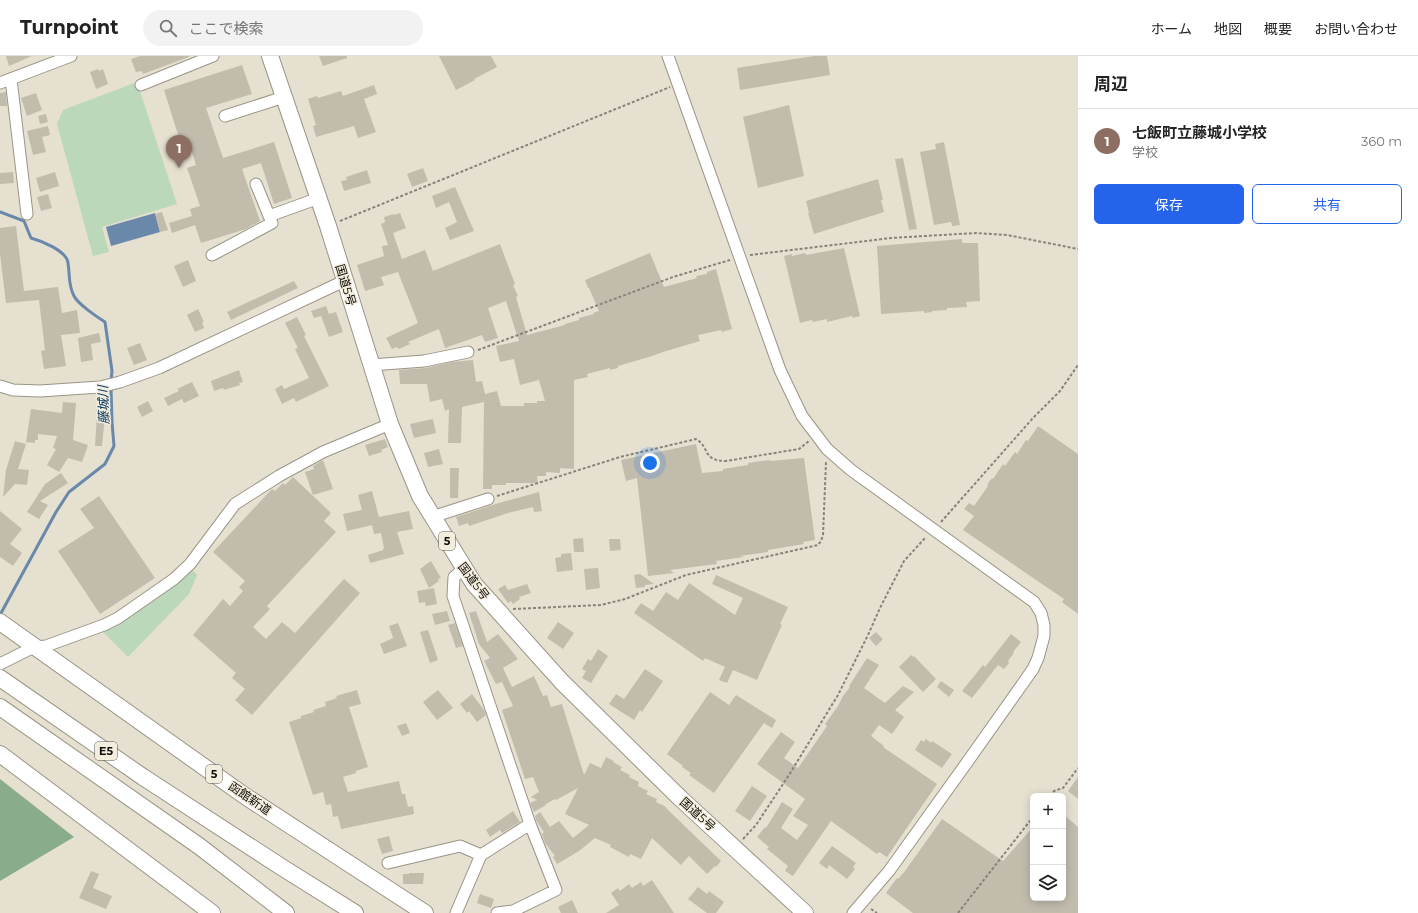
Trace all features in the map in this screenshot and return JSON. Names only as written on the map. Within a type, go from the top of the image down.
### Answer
[{"type":"highway","name":"国道5号","points":[[270,56],[328,226],[390,424],[420,496],[463,569],[502,616],[562,682],[680,798],[805,913]]},
{"type":"highway","name":"函館新道","points":[[4,624],[34,647],[245,796],[425,913]]},
{"type":"highway","name":"E5","points":[[0,678],[143,777],[355,913]]},
{"type":"highway","name":"E5","points":[[0,707],[199,846],[286,913]]},
{"type":"highway","points":[[0,754],[212,913]]},
{"type":"street","points":[[0,83],[71,56]]},
{"type":"street","points":[[141,84],[213,56]]},
{"type":"street","points":[[668,56],[780,370],[802,416],[827,449],[851,470],[1034,602],[1041,613],[1044,625],[1042,648],[1033,669],[889,870],[853,913]]},
{"type":"street","points":[[11,79],[27,214]]},
{"type":"street","points":[[225,116],[284,97]]},
{"type":"street","points":[[212,256],[272,223],[256,184]]},
{"type":"street","points":[[269,216],[318,198]]},
{"type":"street","points":[[0,386],[13,390],[40,390],[100,387],[120,382],[159,368],[344,281]]},
{"type":"street","points":[[371,365],[424,361],[468,352]]},
{"type":"street","points":[[0,664],[34,647],[46,646],[104,625],[118,618],[174,580],[190,564],[235,504],[278,476],[324,452],[390,424]]},
{"type":"street","points":[[432,517],[488,498]]},
{"type":"street","points":[[463,569],[454,577],[453,596],[530,824],[556,890],[513,911],[497,913]]},
{"type":"street","points":[[458,913],[481,855],[530,824]]},
{"type":"street","points":[[388,863],[460,846],[481,855]]},
{"type":"path","points":[[328,226],[678,84]]},
{"type":"path","points":[[468,352],[489,346],[673,277],[739,257],[769,252],[891,238],[976,233],[1007,235],[1078,248]]},
{"type":"path","points":[[735,847],[756,825],[838,695],[883,601],[904,562],[933,529],[947,516],[1033,418],[1060,391],[1078,365]]},
{"type":"path","points":[[488,498],[620,457],[696,439],[701,442],[708,456],[718,461],[726,461],[800,450],[816,435]]},
{"type":"path","points":[[502,616],[514,608],[601,605],[625,599],[686,575],[818,545],[823,535],[827,449]]},
{"type":"path","points":[[1052,793],[1063,788],[1078,768]]},
{"type":"path","points":[[958,913],[1030,821]]},
{"type":"green space","points":[[137,82],[177,204],[102,227],[109,252],[93,256],[57,124],[63,110]]},
{"type":"green space","points":[[192,569],[197,575],[189,594],[128,657],[103,632]]},
{"type":"green space","points":[[0,779],[74,837],[0,881]]},
{"type":"water","points":[[155,213],[160,232],[111,246],[106,227]]},
{"type":"building","points":[[6,56],[32,56],[9,66]]},
{"type":"building","points":[[140,56],[189,57],[143,74],[142,71],[136,72],[131,59]]},
{"type":"building","points":[[319,56],[347,56],[347,58],[323,66]]},
{"type":"building","points":[[439,56],[491,56],[497,67],[456,90]]},
{"type":"building","points":[[814,56],[827,56],[830,75],[740,90],[737,68]]},
{"type":"building","points":[[242,65],[252,94],[206,108],[223,158],[274,142],[292,198],[274,204],[261,163],[242,169],[260,221],[246,229],[201,243],[195,225],[172,233],[169,223],[192,216],[190,209],[200,206],[187,168],[196,165],[189,142],[181,144],[164,90]]},
{"type":"building","points":[[98,69],[99,71],[103,69],[108,84],[96,89],[90,72]]},
{"type":"building","points":[[374,85],[377,94],[364,99],[376,132],[358,138],[354,126],[316,137],[313,126],[316,125],[308,99],[317,96],[318,98],[341,91],[343,96]]},
{"type":"building","points":[[6,92],[7,106],[0,106],[0,93]]},
{"type":"building","points":[[36,93],[42,110],[27,116],[21,98]]},
{"type":"building","points":[[789,105],[804,176],[758,188],[743,117]]},
{"type":"building","points":[[46,114],[48,122],[40,124],[38,116]]},
{"type":"building","points":[[48,126],[50,135],[42,137],[46,152],[33,155],[27,131]]},
{"type":"building","points":[[944,142],[960,225],[952,226],[951,222],[934,225],[920,152],[936,149],[935,144]]},
{"type":"building","points":[[903,158],[917,229],[909,230],[895,159]]},
{"type":"building","points":[[423,168],[428,181],[412,187],[407,174]]},
{"type":"building","points":[[367,170],[371,183],[344,191],[341,181],[347,180],[346,177]]},
{"type":"building","points":[[13,172],[14,183],[0,184],[0,173]]},
{"type":"building","points":[[55,172],[59,186],[40,192],[36,178]]},
{"type":"building","points":[[878,179],[884,212],[814,234],[806,201]]},
{"type":"building","points":[[455,187],[474,231],[450,240],[445,228],[457,222],[449,202],[436,208],[432,196]]},
{"type":"building","points":[[48,194],[52,208],[41,211],[37,197]]},
{"type":"building","points":[[162,212],[168,230],[160,232],[155,214]]},
{"type":"building","points":[[400,213],[406,228],[393,233],[402,259],[425,250],[433,271],[500,244],[515,284],[513,285],[518,296],[516,297],[527,335],[565,325],[599,311],[585,280],[650,253],[664,287],[697,278],[696,276],[707,274],[707,272],[716,269],[732,329],[722,332],[721,330],[698,335],[700,341],[618,366],[618,368],[610,370],[610,368],[587,374],[588,377],[574,380],[574,469],[560,468],[560,473],[546,472],[546,476],[537,476],[538,483],[506,483],[506,485],[492,485],[492,489],[483,489],[484,402],[462,407],[461,443],[448,443],[449,409],[445,411],[442,399],[430,402],[427,384],[400,384],[399,370],[425,368],[452,362],[473,360],[476,382],[482,381],[485,394],[497,391],[501,406],[524,406],[524,403],[537,403],[537,401],[545,401],[539,380],[520,385],[514,359],[500,362],[496,346],[519,341],[506,301],[488,308],[498,338],[485,342],[482,335],[445,348],[439,329],[408,342],[410,344],[399,349],[397,347],[392,349],[386,338],[418,323],[398,272],[381,277],[384,285],[365,291],[357,265],[384,256],[382,246],[388,245],[381,224],[385,222],[384,217]]},
{"type":"building","points":[[16,226],[24,291],[58,287],[62,313],[77,310],[80,333],[61,335],[66,366],[44,369],[41,351],[45,350],[39,300],[6,303],[0,254],[0,228]]},
{"type":"building","points":[[962,239],[962,243],[978,243],[980,301],[966,302],[967,307],[947,308],[947,310],[932,312],[924,313],[924,311],[881,314],[877,246]]},
{"type":"building","points":[[844,248],[860,316],[853,318],[852,316],[827,322],[827,319],[813,322],[812,320],[800,323],[784,256],[805,253],[806,255]]},
{"type":"building","points":[[188,260],[196,281],[183,287],[174,266]]},
{"type":"building","points":[[294,281],[298,288],[231,320],[227,312]]},
{"type":"building","points":[[326,306],[329,314],[336,312],[343,332],[329,337],[321,316],[314,318],[311,311]]},
{"type":"building","points":[[198,309],[204,322],[202,322],[204,328],[195,332],[187,315]]},
{"type":"building","points":[[297,317],[306,335],[304,336],[329,386],[296,402],[294,398],[282,404],[275,389],[282,385],[284,389],[309,378],[295,349],[298,348],[285,323]]},
{"type":"building","points":[[99,333],[101,342],[91,344],[93,360],[81,362],[78,338]]},
{"type":"building","points":[[140,343],[147,360],[134,365],[127,348]]},
{"type":"building","points":[[239,370],[243,382],[239,383],[240,385],[224,390],[223,388],[214,391],[211,381]]},
{"type":"building","points":[[192,382],[199,396],[184,403],[182,399],[168,406],[164,398],[179,391],[177,389]]},
{"type":"building","points":[[148,401],[153,411],[142,417],[137,407]]},
{"type":"building","points":[[63,402],[76,403],[73,440],[88,445],[82,462],[68,458],[59,472],[47,465],[56,449],[53,448],[57,436],[38,434],[38,440],[35,440],[35,443],[26,442],[31,409],[62,413]]},
{"type":"building","points":[[97,415],[105,415],[102,446],[95,446]]},
{"type":"building","points":[[433,419],[436,433],[414,438],[410,424]]},
{"type":"building","points":[[1038,426],[1078,454],[1078,614],[1062,602],[1064,599],[963,530],[974,516],[964,509],[969,503],[974,506],[988,486],[987,485],[1003,464],[1005,466],[1015,452],[1017,454]]},
{"type":"building","points":[[385,439],[388,447],[381,450],[382,452],[369,456],[365,445]]},
{"type":"building","points":[[15,441],[26,444],[18,469],[29,470],[27,485],[15,484],[3,497],[6,470]]},
{"type":"building","points":[[696,444],[702,473],[723,471],[723,469],[748,465],[748,463],[761,461],[804,458],[815,540],[803,542],[804,544],[768,550],[768,552],[716,561],[717,564],[670,570],[674,573],[648,576],[637,478],[626,481],[621,460]]},
{"type":"building","points":[[439,449],[443,464],[428,467],[424,453]]},
{"type":"building","points":[[323,460],[333,489],[313,495],[305,472],[314,469],[313,466]]},
{"type":"building","points":[[450,468],[459,468],[458,498],[450,498]]},
{"type":"building","points":[[61,473],[68,483],[40,501],[48,505],[39,519],[27,512],[45,484]]},
{"type":"building","points":[[293,477],[331,513],[324,521],[336,532],[267,606],[270,609],[253,627],[266,639],[282,622],[295,633],[344,579],[360,593],[252,715],[235,700],[245,689],[232,678],[236,673],[193,635],[223,599],[230,606],[243,591],[239,587],[245,581],[213,552],[272,489],[275,491],[283,483],[285,485]]},
{"type":"building","points":[[372,491],[379,517],[409,511],[413,529],[397,532],[404,554],[370,563],[368,555],[383,550],[384,548],[381,533],[374,534],[372,525],[347,531],[343,514],[362,510],[358,495]]},
{"type":"building","points":[[539,492],[542,511],[534,512],[533,507],[508,513],[469,526],[468,523],[459,526],[456,517]]},
{"type":"building","points":[[99,496],[155,578],[100,614],[58,551],[94,528],[80,509]]},
{"type":"building","points":[[0,511],[22,529],[10,544],[22,553],[13,566],[0,557]]},
{"type":"building","points":[[583,538],[584,552],[574,552],[573,539]]},
{"type":"building","points":[[609,539],[620,539],[621,550],[610,551]]},
{"type":"building","points":[[571,553],[573,570],[557,572],[555,558],[561,557],[561,554]]},
{"type":"building","points":[[431,561],[441,578],[429,588],[420,569]]},
{"type":"building","points":[[598,568],[600,588],[586,590],[584,569]]},
{"type":"building","points":[[640,574],[654,584],[636,588],[634,575]]},
{"type":"building","points":[[716,575],[788,607],[780,624],[782,625],[757,680],[733,670],[727,683],[719,680],[725,667],[705,658],[703,661],[634,613],[641,603],[653,611],[666,592],[678,600],[689,583],[735,615],[743,598],[712,584]]},
{"type":"building","points":[[527,584],[531,593],[519,597],[520,599],[513,604],[511,601],[508,603],[498,589],[505,585],[508,590]]},
{"type":"building","points":[[434,588],[437,604],[426,606],[425,602],[419,603],[417,591]]},
{"type":"building","points":[[447,611],[450,621],[435,625],[432,614]]},
{"type":"building","points":[[476,611],[487,642],[498,634],[518,659],[503,668],[512,687],[534,676],[543,696],[547,695],[551,707],[562,704],[584,775],[590,763],[601,768],[606,757],[614,761],[613,762],[622,767],[620,770],[639,782],[638,786],[648,791],[646,794],[657,799],[656,802],[666,807],[721,861],[716,867],[715,866],[707,874],[689,856],[681,865],[652,838],[641,859],[630,854],[629,857],[610,847],[611,845],[595,838],[579,851],[557,864],[553,857],[555,856],[545,843],[542,834],[544,832],[535,816],[540,812],[550,827],[559,821],[573,838],[589,825],[565,814],[578,788],[545,804],[546,805],[534,812],[530,803],[537,800],[531,797],[539,792],[533,777],[525,779],[502,710],[513,706],[502,682],[496,684],[484,661],[490,658],[479,644],[469,613]]},
{"type":"building","points":[[558,622],[574,633],[563,649],[547,638]]},
{"type":"building","points":[[398,623],[407,646],[384,654],[380,644],[393,638],[389,626]]},
{"type":"building","points":[[455,623],[463,646],[456,648],[448,625]]},
{"type":"building","points":[[428,630],[438,660],[430,663],[420,632]]},
{"type":"building","points":[[876,632],[883,639],[876,646],[869,638]]},
{"type":"building","points":[[1011,634],[1021,642],[1013,652],[1014,653],[1008,661],[1009,663],[1004,669],[998,665],[972,698],[962,691],[983,665],[985,667]]},
{"type":"building","points":[[598,649],[608,656],[591,683],[582,678],[586,671],[582,669],[588,659],[591,661]]},
{"type":"building","points":[[911,655],[913,657],[914,656],[936,679],[923,692],[899,667]]},
{"type":"building","points":[[867,658],[879,665],[864,688],[885,703],[903,686],[914,692],[895,710],[904,717],[892,734],[879,725],[871,736],[884,746],[883,747],[937,784],[887,857],[879,852],[877,854],[831,821],[793,876],[785,871],[788,866],[767,849],[769,847],[757,837],[765,827],[766,828],[782,802],[793,809],[781,828],[797,840],[808,825],[793,816],[805,799],[757,764],[781,732],[795,742],[784,758],[798,768],[827,726],[825,724],[838,706]]},
{"type":"building","points":[[645,669],[663,681],[642,712],[640,710],[634,720],[609,704],[616,694],[624,699]]},
{"type":"building","points":[[941,681],[954,690],[949,697],[937,687]]},
{"type":"building","points":[[357,690],[361,704],[349,707],[368,767],[343,777],[348,792],[399,781],[402,794],[405,794],[408,807],[413,806],[414,814],[341,829],[338,816],[333,817],[331,804],[326,805],[323,792],[313,795],[289,722],[314,712],[313,710],[326,706],[325,702],[337,698],[336,696]]},
{"type":"building","points":[[438,690],[453,708],[437,720],[423,702]]},
{"type":"building","points":[[710,692],[729,705],[736,695],[776,720],[772,728],[764,723],[714,793],[689,775],[691,773],[667,754]]},
{"type":"building","points":[[472,694],[486,715],[477,722],[469,711],[467,713],[460,704]]},
{"type":"building","points":[[406,723],[410,733],[402,736],[397,726]]},
{"type":"building","points":[[926,739],[931,743],[932,741],[952,754],[942,768],[915,750],[921,740],[924,742]]},
{"type":"building","points":[[1078,777],[1078,799],[1068,791]]},
{"type":"building","points":[[752,786],[767,796],[750,821],[735,811]]},
{"type":"building","points":[[513,811],[520,822],[502,833],[500,830],[490,837],[486,830]]},
{"type":"building","points":[[1066,817],[1078,827],[1078,913],[913,913],[886,893],[897,878],[898,879],[905,871],[942,819],[1003,861],[1030,830],[1030,901],[1066,901]]},
{"type":"building","points":[[389,836],[393,851],[382,854],[377,839]]},
{"type":"building","points":[[832,846],[856,863],[853,867],[855,869],[847,879],[829,865],[827,869],[819,863]]},
{"type":"building","points":[[91,871],[99,874],[93,888],[112,896],[106,909],[79,898]]},
{"type":"building","points":[[424,873],[423,884],[403,884],[403,874]]},
{"type":"building","points":[[652,880],[674,913],[606,913],[619,905],[611,893],[618,888],[620,891],[629,884],[632,888],[641,882],[643,886]]},
{"type":"building","points":[[698,887],[707,894],[709,891],[724,902],[716,913],[707,913],[688,899]]},
{"type":"building","points":[[480,894],[494,899],[491,908],[477,903]]},
{"type":"building","points":[[572,900],[578,913],[561,913],[558,907]]},
{"type":"waterway","name":"藤城川","points":[[0,212],[24,221],[31,238],[53,247],[67,259],[70,284],[74,296],[83,306],[105,322],[112,371],[111,381]]},
{"type":"waterway","name":"藤城川","points":[[0,615],[56,512],[69,492],[105,464],[114,446],[111,387]]},
{"type":"place","name":"七飯町立藤城小学校","points":[[179,168]]}]
